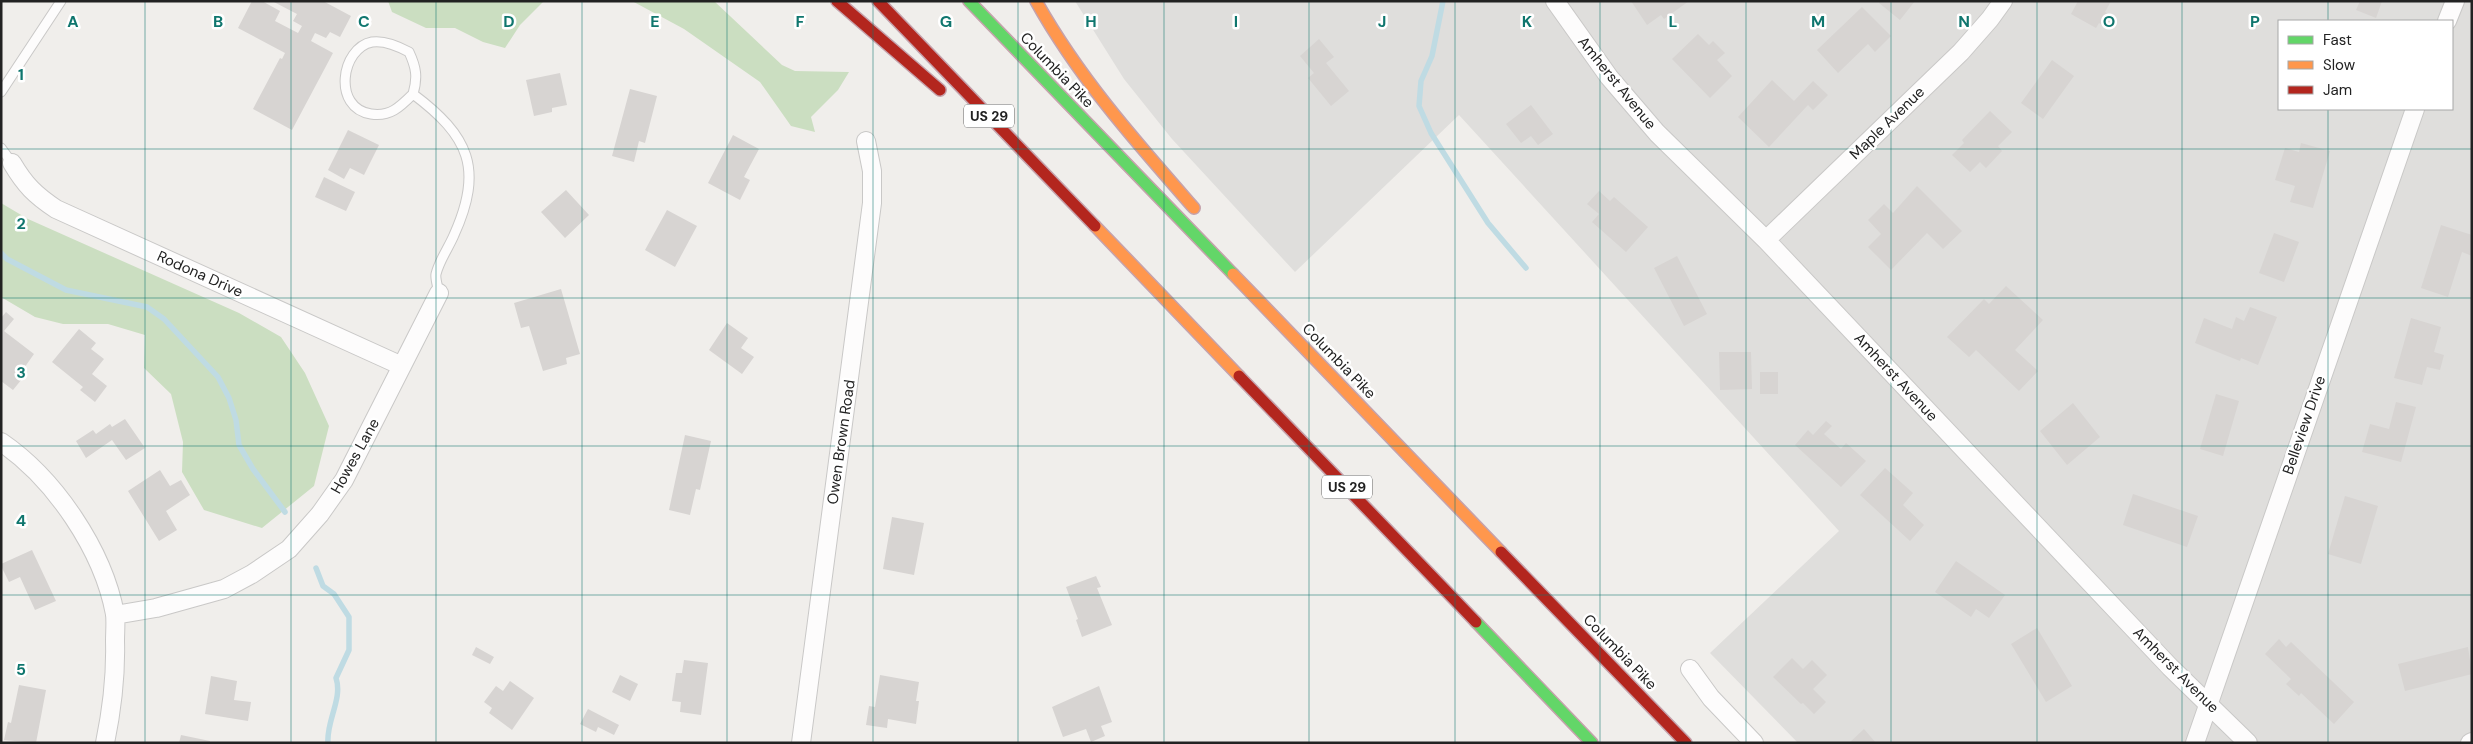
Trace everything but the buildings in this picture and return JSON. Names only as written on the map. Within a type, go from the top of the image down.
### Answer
[{"type":"highway","points":[[837,1],[946,95]]},
{"type":"highway","name":"US 29","points":[[878,1],[1592,743]]},
{"type":"highway","name":"Columbia Pike","points":[[969,1],[1413,458],[1686,743]]},
{"type":"highway","points":[[1036,1],[1083,74],[1130,135],[1202,218]]},
{"type":"highway","points":[[983,127],[1101,231]]},
{"type":"highway","points":[[1268,293],[1413,458]]},
{"type":"street","name":"Amherst Avenue","points":[[1555,1],[1609,77],[1657,133],[1766,240],[2170,667],[2248,743]]},
{"type":"street","name":"Maple Avenue","points":[[1766,240],[1961,52],[2003,1]]},
{"type":"street","points":[[2447,20],[2455,1]]},
{"type":"street","name":"Belleview Drive","points":[[2195,743],[2240,607],[2415,110]]},
{"type":"street","name":"Owen Brown Road","points":[[801,743],[872,203],[872,170],[866,141]]},
{"type":"street","name":"Rodona Drive","points":[[12,163],[36,196],[56,209],[402,366]]},
{"type":"street","name":"Howes Lane","points":[[115,615],[156,608],[224,589],[252,574],[289,549],[320,514],[344,480],[439,293]]},
{"type":"street","points":[[1,442],[34,470],[71,514],[85,537],[106,583],[115,615],[115,662],[112,709],[105,743]]},
{"type":"street","points":[[1690,669],[1711,698],[1754,743]]},
{"type":"lane","points":[[1,92],[61,1]]},
{"type":"lane","points":[[370,42],[384,42],[409,52],[416,66],[417,78],[413,94],[400,108],[387,115],[364,113],[354,108],[347,97],[344,84],[354,56],[370,42]]},
{"type":"lane","points":[[413,94],[436,111],[452,127],[464,148],[469,169],[470,188],[465,210],[436,275],[439,293]]},
{"type":"lane","points":[[1,148],[12,163]]},
{"type":"shaded area","points":[[1075,1],[2472,1],[2472,743],[1798,743],[1710,653],[1839,531],[1459,115],[1295,272],[1172,139],[1124,79]]},
{"type":"green space","points":[[388,1],[544,1],[520,25],[505,48],[483,42],[455,28],[426,28],[392,12]]},
{"type":"green space","points":[[632,1],[714,1],[782,65],[795,71],[849,72],[838,90],[811,117],[815,132],[791,126],[760,82],[684,29]]},
{"type":"green space","points":[[1,203],[28,219],[239,313],[281,337],[305,373],[329,426],[314,486],[262,528],[204,510],[182,472],[183,442],[171,394],[144,368],[145,335],[108,324],[63,324],[35,317],[1,297]]},
{"type":"waterway","points":[[1443,1],[1432,56],[1421,81],[1419,106],[1431,133],[1488,223],[1526,268]]},
{"type":"waterway","points":[[1,253],[7,259],[66,290],[147,307],[164,319],[218,377],[229,398],[236,420],[239,445],[253,469],[285,512]]},
{"type":"waterway","points":[[316,568],[323,586],[334,594],[349,617],[349,650],[336,678],[338,686],[329,727],[328,743]]},
{"type":"traffic: fast","points":[[969,1],[1233,274]]},
{"type":"traffic: fast","points":[[1476,622],[1592,743]]},
{"type":"traffic: slow","points":[[1036,1],[1071,57],[1109,109],[1194,208]]},
{"type":"traffic: slow","points":[[1095,226],[1239,376]]},
{"type":"traffic: slow","points":[[1233,274],[1501,552]]},
{"type":"traffic: jam","points":[[837,1],[940,90]]},
{"type":"traffic: jam","points":[[878,1],[1095,226]]},
{"type":"traffic: jam","points":[[1239,376],[1476,622]]},
{"type":"traffic: jam","points":[[1501,552],[1686,743]]}]
